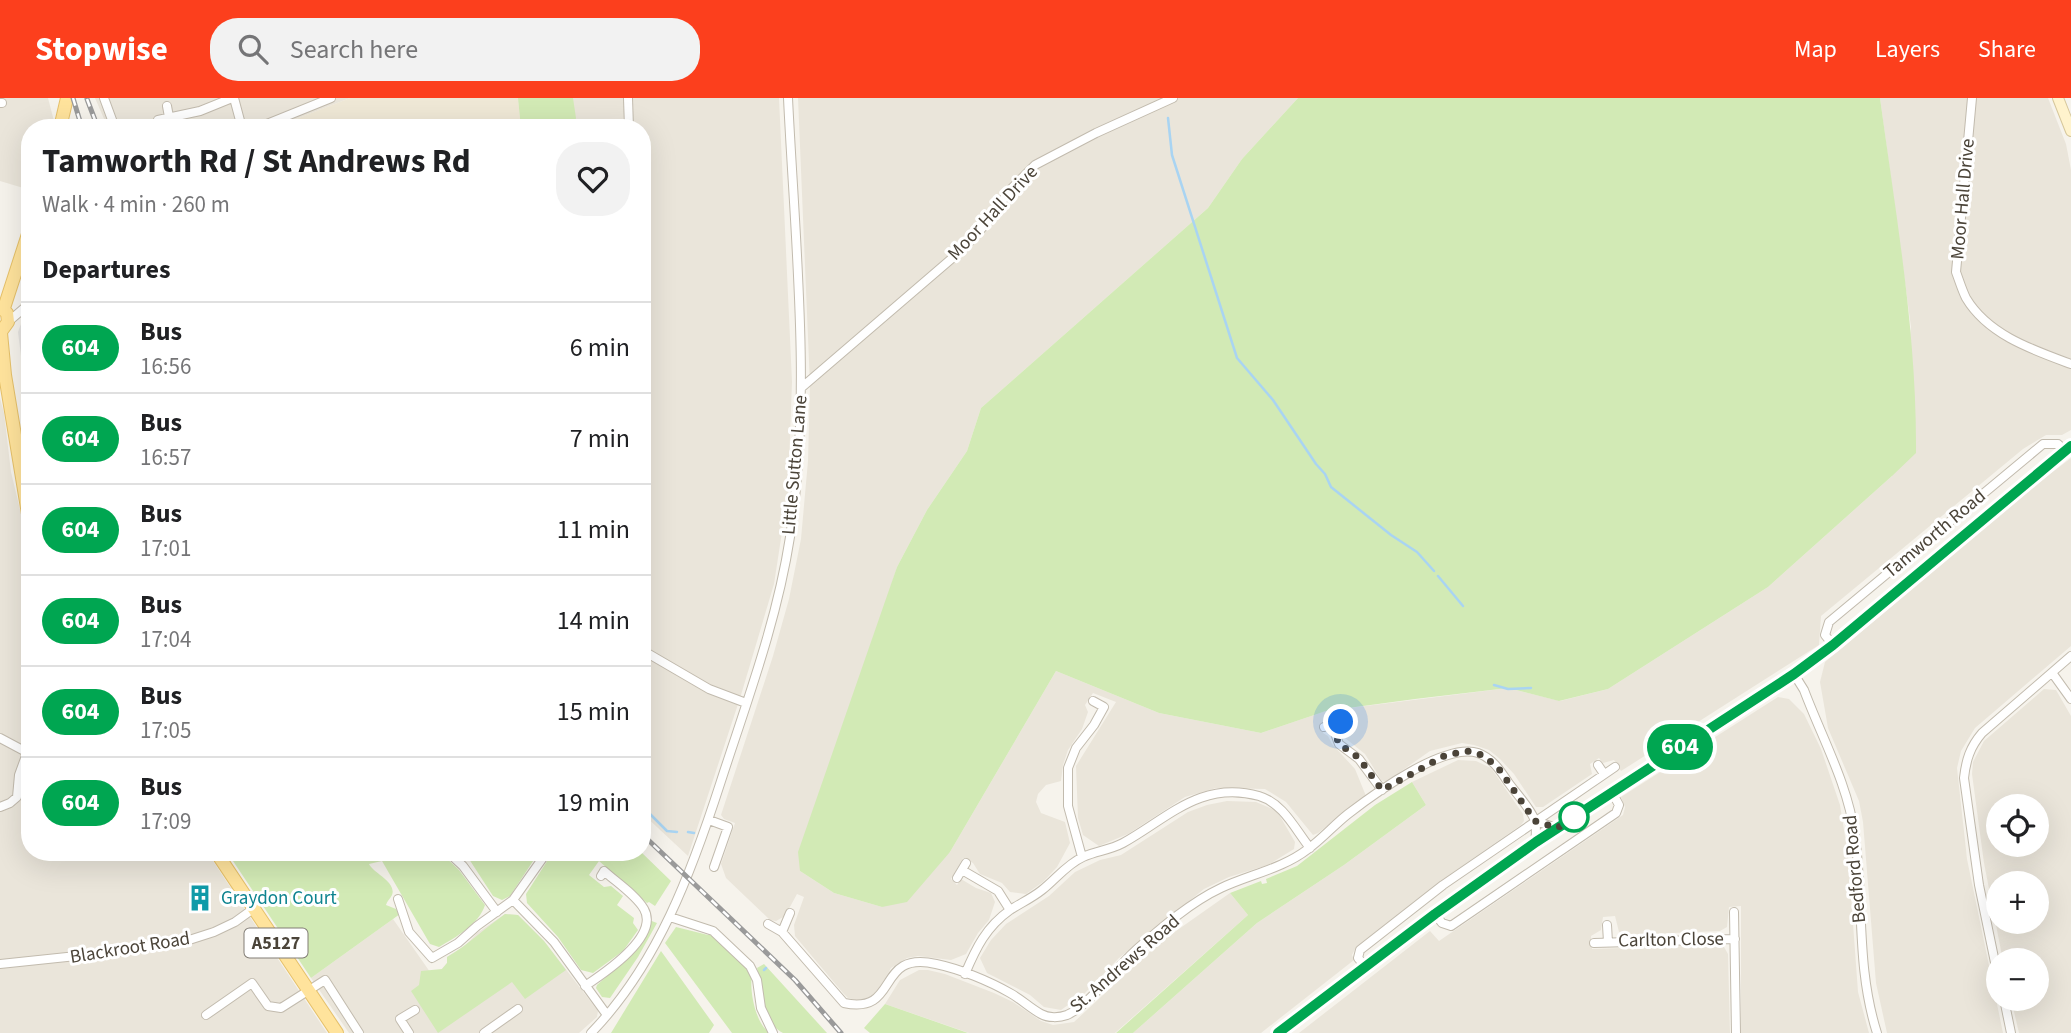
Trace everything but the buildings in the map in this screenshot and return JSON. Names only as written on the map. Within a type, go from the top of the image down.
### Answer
[{"type":"main road","points":[[62,119],[67,98]]},
{"type":"main road","points":[[21,255],[3,317],[2,370],[21,476]]},
{"type":"main road","name":"Tamworth Road","points":[[1279,1033],[1365,966],[1536,842],[1794,674],[1833,645],[2068,449]]},
{"type":"main road","name":"A5127","points":[[222,861],[337,1033]]},
{"type":"street","points":[[104,98],[112,119]]},
{"type":"street","points":[[162,119],[200,111],[233,98],[239,119]]},
{"type":"street","points":[[279,119],[331,98]]},
{"type":"street","points":[[628,98],[629,119]]},
{"type":"street","name":"Little Sutton Lane","points":[[591,1033],[633,982],[670,917],[709,820],[774,615],[790,537],[801,388],[788,98]]},
{"type":"street","name":"Moor Hall Drive","points":[[801,388],[964,248],[991,218],[1009,191],[1035,165],[1096,133],[1173,98]]},
{"type":"street","name":"Moor Hall Drive","points":[[1972,98],[1956,272],[1965,296],[1978,314],[2005,336],[2071,364]]},
{"type":"street","points":[[2058,98],[2071,131]]},
{"type":"street","points":[[167,106],[169,117]]},
{"type":"street","points":[[3,317],[21,308]]},
{"type":"street","name":"Tamworth Road","points":[[1833,645],[1825,635],[1829,622],[2043,444],[2058,444],[2068,449]]},
{"type":"street","points":[[651,655],[709,689],[746,703]]},
{"type":"street","points":[[1992,948],[1979,885],[1964,778],[1966,761],[1974,742],[1982,733],[2071,656]]},
{"type":"street","name":"Bedford Road","points":[[1794,674],[1804,690],[1848,801],[1857,853],[1863,977],[1877,1033]]},
{"type":"street","points":[[2053,674],[2071,699]]},
{"type":"street","points":[[1082,857],[1068,806],[1068,768],[1076,748],[1104,707],[1093,701]]},
{"type":"street","points":[[1332,725],[1339,744],[1359,758],[1382,790]]},
{"type":"street","points":[[0,738],[21,750]]},
{"type":"street","name":"St. Andrews Road","points":[[768,924],[782,932],[845,1003],[867,1004],[876,1000],[895,972],[910,963],[939,965],[965,974],[1009,992],[1049,1017],[1066,1015],[1136,950],[1203,897],[1234,882],[1278,867],[1310,848],[1347,815],[1382,790],[1446,755],[1467,751],[1478,753],[1497,766],[1535,821]]},
{"type":"street","points":[[1598,765],[1604,774]]},
{"type":"street","points":[[1365,966],[1358,958],[1360,950],[1432,894],[1615,767]]},
{"type":"street","points":[[0,807],[17,797],[21,771]]},
{"type":"street","points":[[1435,914],[1442,923],[1451,926],[1605,821],[1618,809],[1612,792]]},
{"type":"street","points":[[965,974],[980,940],[994,923],[1010,910],[1035,895],[1082,857],[1121,844],[1186,802],[1230,793],[1248,794],[1270,800],[1278,806],[1310,848]]},
{"type":"street","points":[[709,820],[728,827],[714,867]]},
{"type":"street","points":[[1535,821],[1557,828]]},
{"type":"street","points":[[1535,821],[1536,842]]},
{"type":"street","points":[[457,861],[497,912]]},
{"type":"street","points":[[398,899],[409,932],[432,958],[458,943],[513,900],[541,861]]},
{"type":"street","points":[[957,878],[964,866],[998,891],[1010,910]]},
{"type":"street","points":[[585,986],[626,956],[638,942],[646,917],[643,907],[604,871],[601,876]]},
{"type":"street","points":[[513,900],[554,942],[607,1016]]},
{"type":"street","name":"Blackroot Road","points":[[0,964],[124,951],[186,941],[235,922],[253,909]]},
{"type":"street","name":"Carlton Close","points":[[1734,912],[1736,1033]]},
{"type":"street","points":[[782,932],[790,914]]},
{"type":"street","points":[[670,917],[713,931],[750,966],[757,980],[761,1008],[773,1033]]},
{"type":"street","name":"Carlton Close","points":[[1607,925],[1608,942]]},
{"type":"street","name":"Carlton Close","points":[[1594,943],[1735,939]]},
{"type":"street","points":[[206,1016],[252,983],[268,1006],[275,1009],[281,1008],[325,980],[359,1033]]},
{"type":"street","points":[[484,1033],[519,1009]]},
{"type":"street","points":[[409,1033],[400,1020],[415,1010]]},
{"type":"street","points":[[2006,1011],[2011,1033]]},
{"type":"shaded area","points":[[0,98],[48,98],[53,119],[21,119],[21,187],[0,181]]},
{"type":"shaded area","points":[[95,98],[350,98],[296,119],[104,119]]},
{"type":"shaded area","points":[[350,98],[518,98],[520,119],[296,119]]},
{"type":"shaded area","points":[[518,98],[779,98],[792,382],[788,493],[774,584],[688,856],[651,821],[651,119],[520,119]]},
{"type":"shaded area","points":[[798,98],[1298,98],[1242,159],[1208,208],[981,408],[967,451],[927,510],[897,567],[800,871],[834,893],[882,907],[950,852],[1056,671],[1159,713],[1261,733],[1326,711],[1508,688],[1560,701],[1608,689],[1768,587],[1892,476],[1911,327],[1880,98],[2048,98],[2066,144],[2071,170],[2071,430],[2062,435],[2046,435],[2023,449],[1821,616],[1819,645],[1621,771],[1614,760],[1603,763],[1599,758],[1590,764],[1592,774],[1543,807],[1536,807],[1514,774],[1489,750],[1462,743],[1430,751],[1386,782],[1381,780],[1365,754],[1345,738],[1347,727],[1341,717],[1320,724],[1323,733],[1355,769],[1366,796],[1318,833],[1313,835],[1286,802],[1265,789],[1216,788],[1185,797],[1128,834],[1099,846],[1083,835],[1078,818],[1076,766],[1116,702],[1093,693],[1085,705],[1088,712],[1082,729],[1068,750],[1061,781],[1046,785],[1038,794],[1036,802],[1041,813],[1065,822],[1070,843],[1057,867],[1043,882],[1026,894],[1010,892],[1002,883],[980,874],[973,863],[963,858],[951,879],[957,885],[961,879],[991,893],[995,902],[989,920],[966,954],[951,960],[918,956],[907,958],[891,968],[874,997],[860,1001],[848,998],[795,936],[794,925],[804,897],[797,894],[785,916],[776,921],[770,920],[726,878],[721,864],[735,823],[721,815],[773,656],[789,599],[801,539],[808,461],[810,385]]},
{"type":"shaded area","points":[[21,324],[21,356],[18,332]]},
{"type":"shaded area","points":[[0,398],[11,472],[21,514],[21,861],[213,861],[327,1033],[0,1033]]},
{"type":"shaded area","points":[[2071,458],[2071,646],[1975,728],[1961,751],[1957,768],[1967,859],[1986,951],[1986,1011],[1998,1011],[2003,1033],[1887,1033],[1876,983],[1863,822],[1859,801],[1828,728],[1820,682],[1825,662]]},
{"type":"shaded area","points":[[2044,689],[2056,690],[2071,716],[2071,1033],[2019,1033],[2014,1011],[2049,1011],[2049,948],[2000,948],[1998,934],[2049,934],[2049,871],[1986,871],[1986,873],[1972,774],[1973,762],[1984,741]]},
{"type":"shaded area","points":[[1778,697],[1789,699],[1804,714],[1821,749],[1840,805],[1848,855],[1858,992],[1869,1033],[1741,1033],[1741,906],[1729,907],[1727,927],[1720,931],[1626,935],[1619,932],[1615,916],[1603,917],[1601,930],[1591,936],[1592,949],[1715,945],[1724,947],[1728,954],[1730,1033],[1299,1033],[1430,931],[1439,941],[1623,815],[1625,807],[1621,797]]},
{"type":"shaded area","points":[[1458,760],[1476,761],[1491,768],[1523,814],[1524,821],[1521,825],[1448,876],[1355,949],[1352,955],[1354,960],[1261,1033],[1133,1033],[1257,923],[1344,865],[1426,805],[1412,782]]},
{"type":"shaded area","points":[[1227,801],[1256,802],[1277,811],[1295,842],[1294,849],[1268,865],[1229,877],[1204,889],[1119,958],[1085,993],[1061,1010],[1044,1007],[1030,995],[987,973],[980,958],[991,940],[1006,924],[1049,896],[1075,872],[1100,860],[1121,855],[1188,812]]},
{"type":"shaded area","points":[[1230,893],[1248,915],[1115,1033],[969,1033],[885,1004],[900,980],[919,970],[928,970],[994,993],[1041,1021],[1053,1025],[1074,1022],[1159,943]]},
{"type":"shaded area","points":[[505,914],[518,915],[544,941],[598,1011],[597,1017],[579,1033],[349,1033],[311,978],[393,919],[430,972],[440,971],[447,963],[447,957]]},
{"type":"green space","points":[[518,98],[573,98],[576,119],[520,119]]},
{"type":"green space","points":[[1298,98],[1880,98],[1909,319],[1916,453],[1768,587],[1608,689],[1559,701],[1508,688],[1415,699],[1326,711],[1261,733],[1159,713],[1056,671],[950,852],[907,902],[882,907],[834,893],[800,871],[798,852],[897,567],[927,510],[967,451],[981,408],[1208,208],[1242,159]]},
{"type":"green space","points":[[1412,782],[1426,805],[1344,865],[1257,923],[1133,1033],[1116,1033],[1248,915],[1230,893],[1261,881],[1262,884],[1267,883],[1266,879],[1297,866],[1375,805]]},
{"type":"green space","points":[[233,861],[382,861],[369,864],[393,890],[386,905],[400,914],[311,978]]},
{"type":"green space","points":[[382,861],[450,861],[485,905],[478,918],[459,935],[439,947],[430,944]]},
{"type":"green space","points":[[470,861],[533,861],[510,896],[502,900],[493,896]]},
{"type":"green space","points":[[547,861],[599,861],[589,875],[604,887],[611,886],[623,896],[617,905],[634,918],[633,923],[638,930],[623,951],[593,973],[581,970],[558,937],[527,903],[526,894]]},
{"type":"green space","points":[[599,861],[650,861],[671,881],[655,906],[647,903]]},
{"type":"green space","points":[[505,914],[518,915],[544,941],[566,970],[525,999],[512,982],[438,1033],[411,991],[419,985],[421,971],[442,969],[447,963],[447,957]]},
{"type":"green space","points":[[649,920],[657,923],[638,957],[610,998],[602,997],[597,985],[635,951],[645,934]]},
{"type":"green space","points":[[676,927],[708,935],[710,933],[749,970],[757,1015],[770,1033],[732,1033],[665,943]]},
{"type":"green space","points":[[661,951],[714,1025],[709,1033],[611,1033]]},
{"type":"green space","points":[[764,964],[827,1033],[783,1033],[776,1028],[764,1004],[757,968]]},
{"type":"green space","points":[[885,1004],[968,1033],[870,1033],[864,1028]]},
{"type":"waterway","points":[[1168,118],[1172,155],[1237,358],[1273,400],[1325,474],[1331,487],[1391,535],[1417,552],[1434,571]]},
{"type":"waterway","points":[[1438,576],[1463,606]]},
{"type":"waterway","points":[[1494,685],[1508,689],[1531,688]]},
{"type":"waterway","points":[[651,815],[667,831],[677,832]]},
{"type":"waterway","points":[[688,832],[694,833]]},
{"type":"railway","points":[[73,98],[79,119]]},
{"type":"railway","points":[[87,99],[95,119]]},
{"type":"railway","points":[[651,843],[795,980],[841,1033]]},
{"type":"bus line","name":"604","points":[[1278,1033],[1435,914],[1536,842],[1794,674],[1833,645],[2071,446]]},
{"type":"place","name":"Graydon Court","points":[[200,898]]},
{"type":"route","points":[[1341,722],[1332,725],[1339,744],[1359,758],[1382,790],[1446,755],[1467,751],[1478,753],[1497,766],[1535,821],[1557,828],[1574,817]]}]
